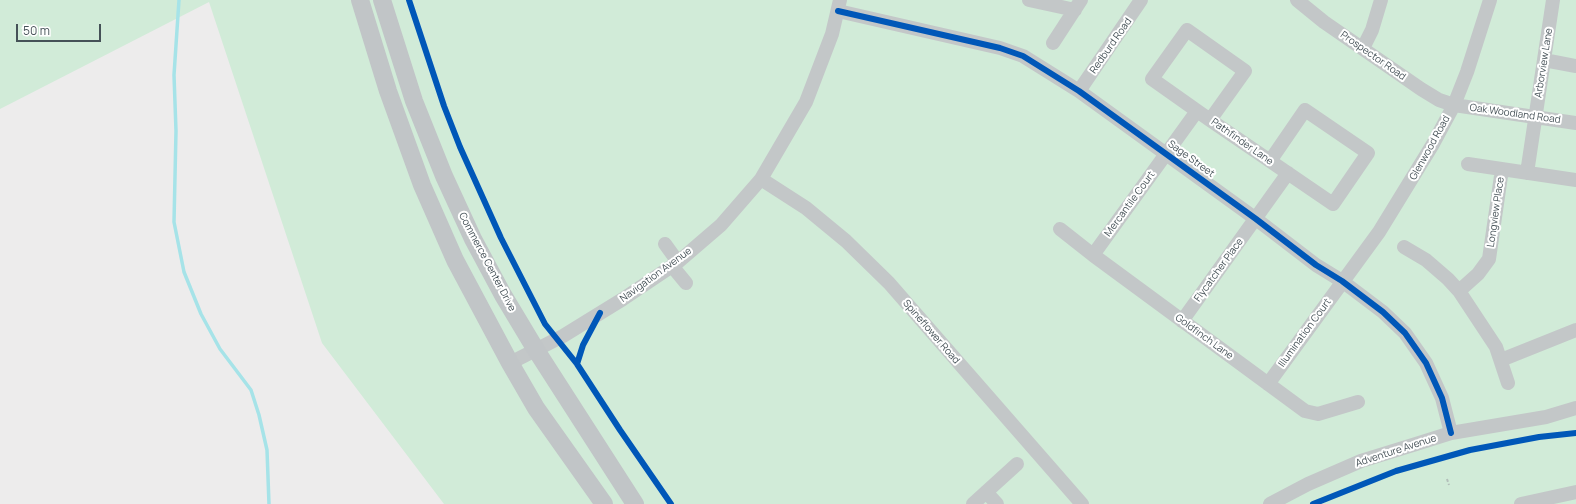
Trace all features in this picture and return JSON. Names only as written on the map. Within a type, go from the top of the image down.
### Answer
[{"type":"main road","points":[[360,0],[388,91],[422,185],[455,260],[510,363],[536,408],[604,504]]},
{"type":"main road","name":"Commerce Center Drive","points":[[382,0],[414,101],[444,176],[473,239],[502,295],[635,504]]},
{"type":"street","points":[[1029,0],[1078,5],[1053,43]]},
{"type":"street","name":"Redburd Road","points":[[1079,91],[1141,0]]},
{"type":"street","name":"Prospector Road","points":[[1297,0],[1324,22],[1364,48],[1421,89],[1439,100],[1454,105]]},
{"type":"street","points":[[1364,48],[1372,30],[1381,0]]},
{"type":"street","name":"Glenwood Road","points":[[1342,282],[1408,186],[1454,105],[1467,72],[1490,0]]},
{"type":"street","name":"Arborview Lane","points":[[1526,173],[1553,0]]},
{"type":"street","name":"Navigation Avenue","points":[[510,363],[536,350],[623,299],[675,264],[720,225],[762,179],[806,102],[832,34],[839,5]]},
{"type":"street","name":"Sage Street","points":[[839,5],[1000,48],[1023,56],[1079,91],[1256,219],[1316,265],[1383,312],[1405,333],[1426,363],[1442,398],[1451,433]]},
{"type":"street","name":"Pathfinder Lane","points":[[1210,120],[1245,71],[1187,30],[1152,79],[1210,120],[1270,161],[1288,173],[1333,204],[1368,153],[1306,110],[1270,161]]},
{"type":"street","points":[[1544,60],[1576,66]]},
{"type":"street","name":"Oak Woodland Road","points":[[1454,105],[1576,123]]},
{"type":"street","name":"Mercantile Court","points":[[1093,255],[1197,111]]},
{"type":"street","points":[[1468,164],[1576,180]]},
{"type":"street","name":"Longview Place","points":[[1459,291],[1478,274],[1489,259],[1502,169]]},
{"type":"street","name":"Flycatcher Place","points":[[1182,321],[1288,173]]},
{"type":"street","name":"Spineflower Road","points":[[762,179],[806,208],[846,241],[889,283],[1082,504]]},
{"type":"street","name":"Goldfinch Lane","points":[[1060,229],[1182,321],[1268,384],[1311,413],[1318,414],[1358,402]]},
{"type":"street","points":[[665,244],[686,283]]},
{"type":"street","points":[[1404,247],[1426,260],[1448,279],[1459,291],[1496,347],[1508,383]]},
{"type":"street","name":"Illumination Court","points":[[1268,384],[1342,282]]},
{"type":"street","points":[[1501,360],[1576,330]]},
{"type":"street","name":"Adventure Avenue","points":[[1270,504],[1308,484],[1361,461],[1451,433],[1546,417],[1576,408]]},
{"type":"street","points":[[973,504],[1017,464]]},
{"type":"street","points":[[986,492],[997,504]]},
{"type":"street","points":[[1521,504],[1576,492]]},
{"type":"path","points":[[1447,479],[1449,486]]},
{"type":"green space","points":[[0,0],[1576,0],[1576,504],[444,504],[322,343],[209,2],[0,109]]},
{"type":"waterway","points":[[179,0],[174,75],[176,131],[174,222],[184,272],[201,314],[220,349],[251,390],[259,415],[267,450],[269,504]]},
{"type":"cycle path","points":[[409,0],[444,106],[460,147],[501,238],[545,324],[577,364],[671,504]]},
{"type":"cycle path","points":[[838,11],[1000,48],[1023,56],[1079,91],[1256,219],[1316,265],[1342,281],[1383,312],[1405,333],[1426,363],[1442,398],[1451,433]]},
{"type":"cycle path","points":[[577,364],[583,345],[600,313]]},
{"type":"cycle path","points":[[1313,504],[1396,471],[1470,450],[1539,437],[1576,433]]}]
